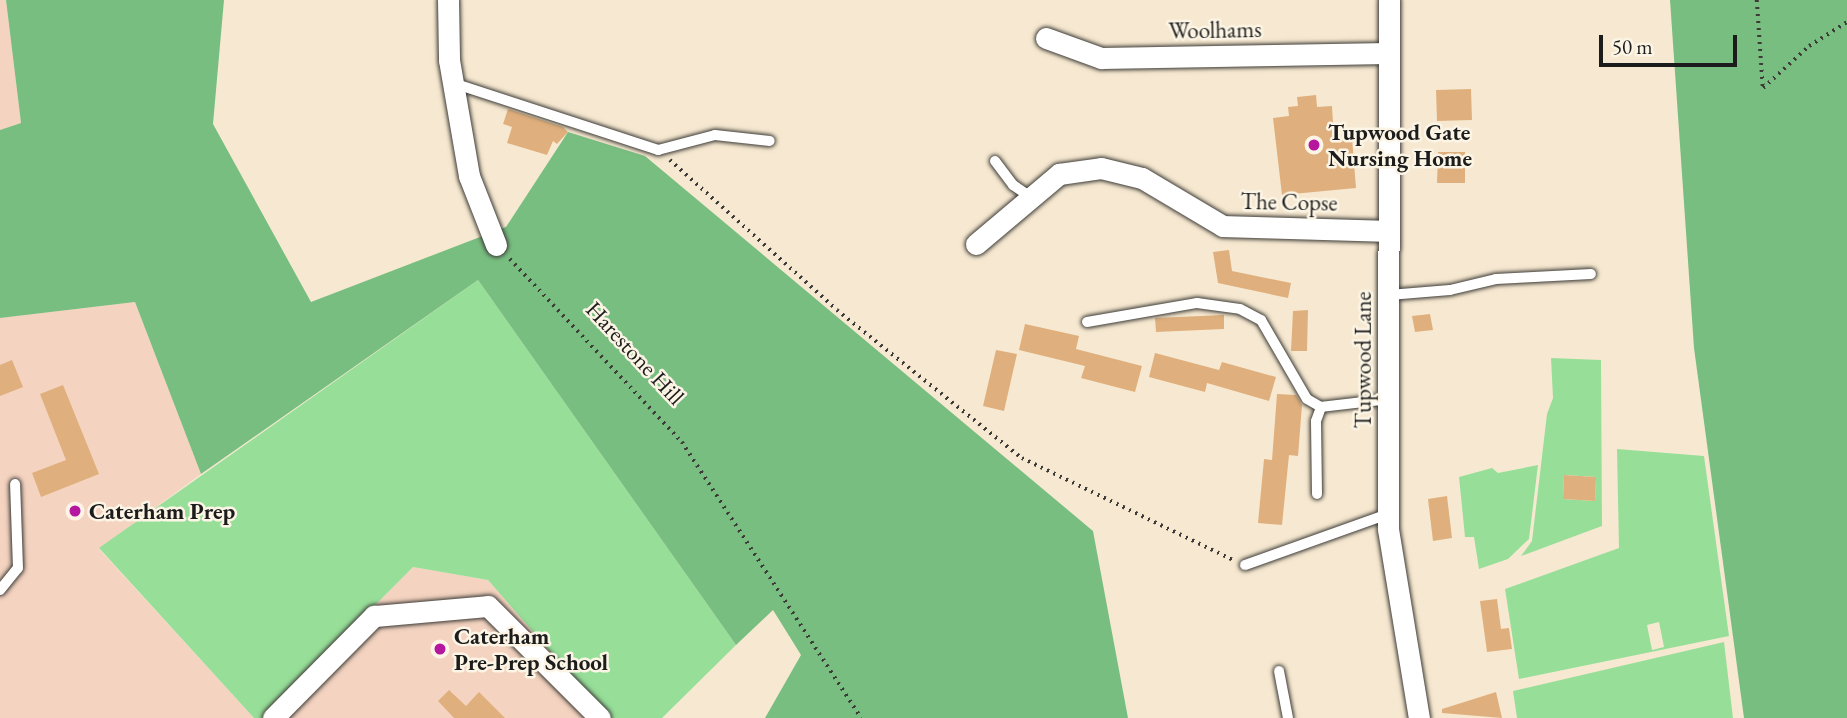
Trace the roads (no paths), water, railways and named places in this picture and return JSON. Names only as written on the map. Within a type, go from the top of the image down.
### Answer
[{"type":"street","points":[[448,0],[453,83],[469,176],[496,245]]},
{"type":"street","name":"Tupwood Lane","points":[[1389,0],[1388,514],[1419,718]]},
{"type":"street","name":"Woolhams","points":[[1046,38],[1101,58],[1388,52]]},
{"type":"street","name":"The Copse","points":[[976,244],[1059,174],[1101,168],[1142,178],[1232,228],[1389,231]]},
{"type":"street","points":[[273,718],[374,616],[488,606],[600,718]]},
{"type":"lane","points":[[453,83],[658,150],[715,135],[770,141]]},
{"type":"lane","points":[[995,161],[1013,185],[1031,197]]},
{"type":"lane","points":[[1389,295],[1450,290],[1496,279],[1591,275]]},
{"type":"lane","points":[[1087,322],[1197,303],[1240,309],[1261,320],[1307,399],[1321,407],[1389,399]]},
{"type":"lane","points":[[1317,494],[1316,421],[1321,407]]},
{"type":"lane","points":[[0,590],[18,568],[15,484]]},
{"type":"lane","points":[[1245,565],[1388,514]]},
{"type":"lane","points":[[1279,671],[1288,718]]},
{"type":"place","name":"Tupwood Gate Nursing Home","points":[[1314,145]]},
{"type":"place","name":"Caterham Prep","points":[[75,511]]},
{"type":"place","name":"Caterham Pre-Prep School","points":[[440,649]]}]
